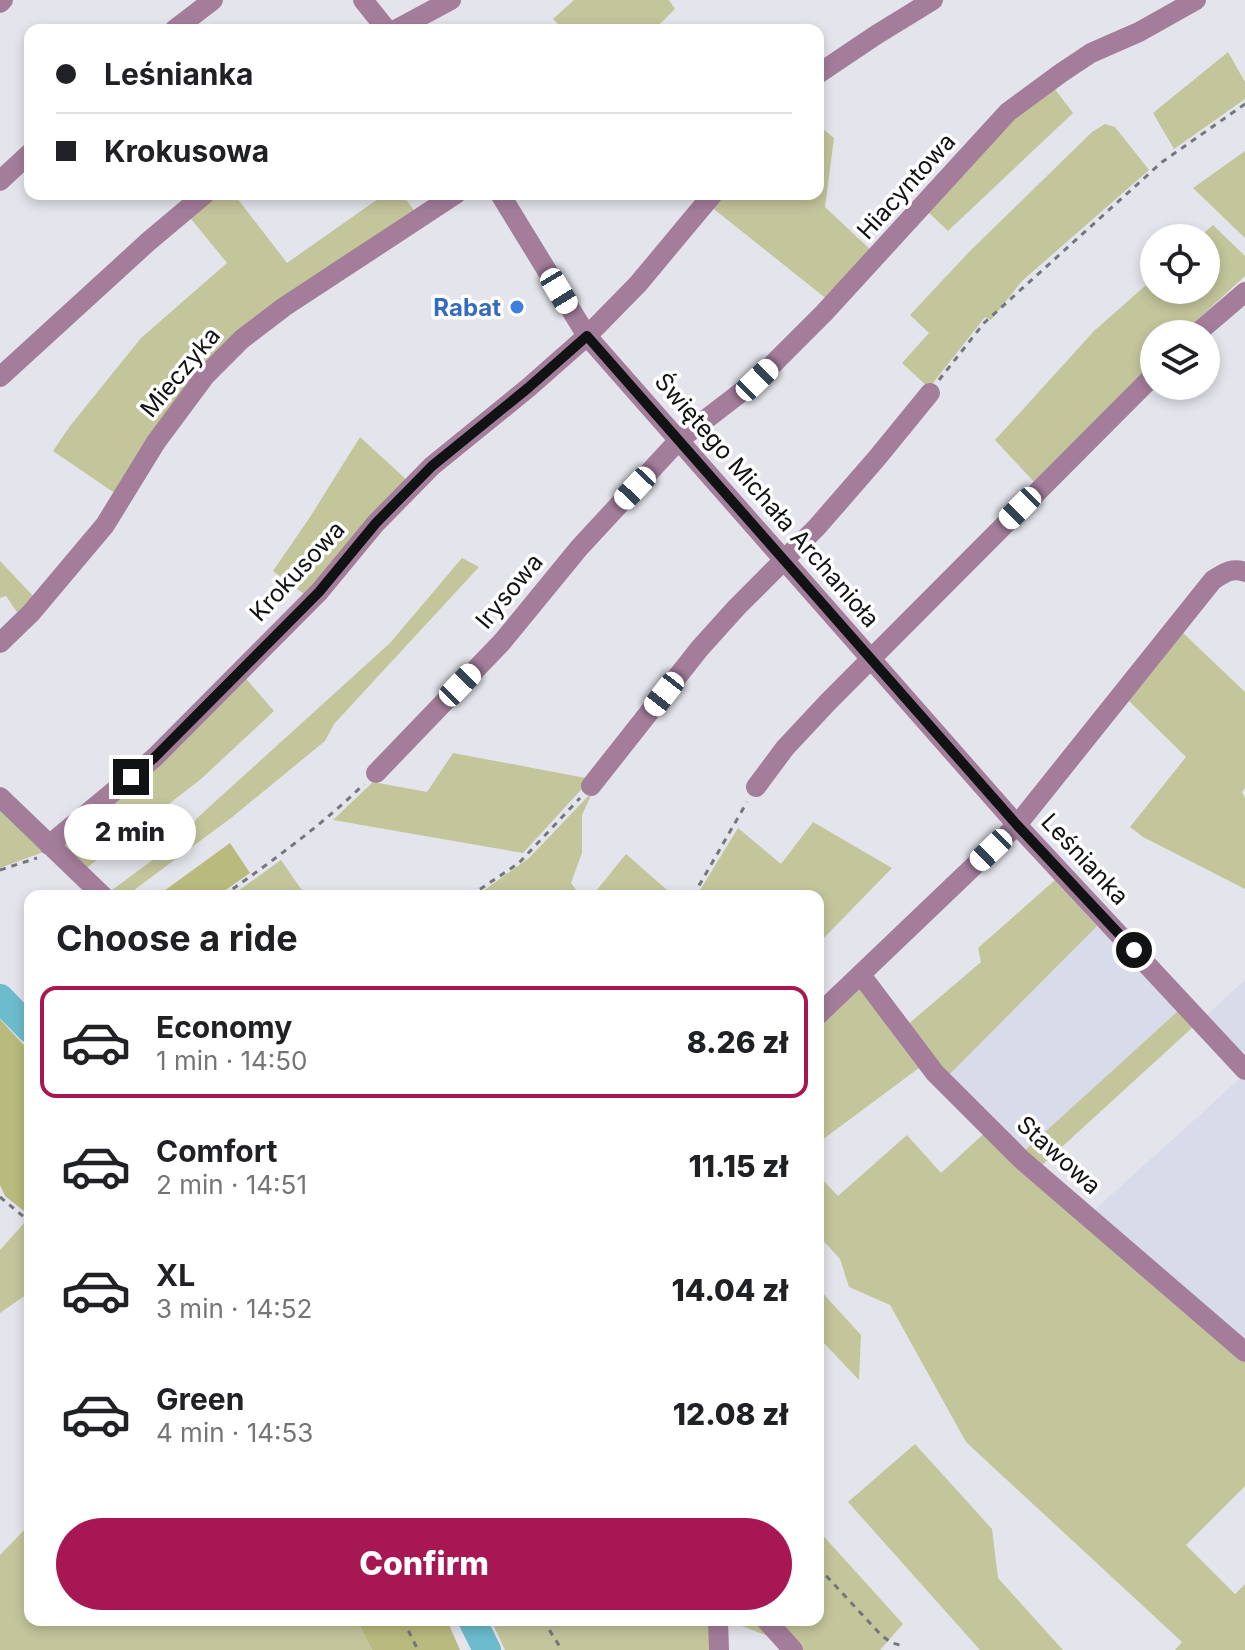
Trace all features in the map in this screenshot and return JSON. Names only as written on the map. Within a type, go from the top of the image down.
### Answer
[{"type":"street","points":[[182,24],[213,0]]},
{"type":"street","points":[[363,0],[382,24]]},
{"type":"street","points":[[406,24],[451,0]]},
{"type":"street","points":[[824,70],[933,0]]},
{"type":"street","name":"Hiacyntowa","points":[[679,440],[757,380],[824,313],[1008,112],[1091,53],[1139,32],[1196,0]]},
{"type":"street","points":[[0,181],[24,159]]},
{"type":"street","points":[[0,377],[137,251],[198,200]]},
{"type":"street","name":"Mieczyka","points":[[0,643],[31,613],[105,525],[156,442],[205,376],[242,339],[284,307],[447,200]]},
{"type":"street","name":"Świętego Michała Archanioła","points":[[504,200],[587,336],[1017,825]]},
{"type":"street","name":"Krokusowa","points":[[52,848],[154,758],[319,592],[376,523],[432,466],[587,336],[638,284],[708,200]]},
{"type":"street","points":[[1212,320],[1245,292]]},
{"type":"street","points":[[756,787],[785,748],[871,658],[1140,389]]},
{"type":"street","points":[[591,786],[700,648],[817,527],[930,393]]},
{"type":"street","name":"Irysowa","points":[[376,773],[502,642],[579,548],[679,440]]},
{"type":"street","points":[[824,1009],[1017,825],[1213,580],[1224,572],[1245,572]]},
{"type":"street","points":[[0,797],[97,890]]},
{"type":"street","name":"Leśnianka","points":[[1017,825],[1245,1070]]},
{"type":"street","name":"Stawowa","points":[[861,975],[935,1073],[1021,1159],[1245,1352]]},
{"type":"street","points":[[718,1626],[719,1650]]},
{"type":"street","points":[[771,1626],[793,1650]]},
{"type":"path","points":[[930,393],[984,323],[1162,162],[1245,104]]},
{"type":"path","points":[[231,890],[338,810],[376,773]]},
{"type":"path","points":[[479,890],[519,863],[591,786]]},
{"type":"path","points":[[696,890],[756,787]]},
{"type":"path","points":[[0,870],[52,848]]},
{"type":"path","points":[[0,1197],[24,1217]]},
{"type":"path","points":[[824,1573],[882,1636],[904,1646]]},
{"type":"path","points":[[406,1626],[418,1650]]},
{"type":"path","points":[[547,1626],[562,1650]]},
{"type":"shaded area","points":[[1097,926],[1178,1011],[1023,1152],[948,1076]]},
{"type":"shaded area","points":[[1245,980],[1245,1070],[1200,1021]]},
{"type":"shaded area","points":[[1245,1074],[1245,1344],[1091,1213]]},
{"type":"green space","points":[[574,0],[669,0],[675,9],[660,24],[558,24],[553,19]]},
{"type":"green space","points":[[1228,52],[1245,82],[1245,99],[1174,149],[1153,113]]},
{"type":"green space","points":[[1051,84],[1073,113],[948,231],[925,209],[1011,114]]},
{"type":"green space","points":[[1105,124],[1115,127],[1149,170],[1022,281],[991,320],[985,317],[929,388],[902,363],[929,333],[910,315],[969,252],[1092,132]]},
{"type":"green space","points":[[824,130],[834,138],[825,207],[873,252],[828,300],[710,206],[714,200],[824,200]]},
{"type":"green space","points":[[1245,151],[1245,238],[1193,188]]},
{"type":"green space","points":[[204,200],[239,200],[287,263],[376,200],[406,200],[417,214],[264,312],[119,496],[53,451],[141,338],[227,263],[187,214]]},
{"type":"green space","points":[[1220,232],[1245,256],[1245,276],[1220,299]]},
{"type":"green space","points":[[1140,290],[1140,304],[1215,304],[1197,320],[1140,320],[1140,375],[1035,483],[995,440],[1094,331]]},
{"type":"green space","points":[[360,437],[409,482],[308,597],[273,571]]},
{"type":"green space","points":[[462,558],[479,567],[334,724],[325,741],[231,818],[134,890],[112,890],[189,833],[196,819],[390,643]]},
{"type":"green space","points":[[0,561],[36,599],[19,615],[6,596],[0,598]]},
{"type":"green space","points":[[1180,630],[1245,692],[1245,788],[1242,792],[1245,798],[1245,889],[1143,837],[1130,827],[1186,757],[1126,698]]},
{"type":"green space","points":[[242,674],[274,711],[201,779],[84,870],[63,844]]},
{"type":"green space","points":[[453,753],[591,779],[523,853],[333,820],[373,782],[427,792]]},
{"type":"green space","points":[[593,791],[582,815],[582,853],[571,883],[576,890],[484,890],[529,858]]},
{"type":"green space","points":[[0,804],[49,850],[0,868]]},
{"type":"green space","points":[[813,822],[892,868],[824,938],[824,890],[700,890],[738,828],[781,864]]},
{"type":"green space","points":[[230,843],[250,873],[226,890],[165,890]]},
{"type":"green space","points":[[626,854],[667,890],[597,890]]},
{"type":"green space","points":[[281,860],[302,890],[239,890]]},
{"type":"green space","points":[[1055,880],[1097,926],[948,1076],[906,1026],[981,962],[978,948]]},
{"type":"green space","points":[[861,975],[927,1062],[824,1139],[824,1009]]},
{"type":"green space","points":[[1178,1011],[1193,1027],[1041,1166],[1023,1152]]},
{"type":"green space","points":[[0,1019],[24,1045],[24,1211],[5,1196],[0,1185]]},
{"type":"green space","points":[[990,1128],[1245,1352],[1245,1486],[1186,1545],[1235,1594],[1245,1584],[1245,1650],[1175,1650],[1182,1642],[966,1442],[890,1305],[849,1287],[840,1259],[824,1242],[824,1181],[838,1196],[907,1135],[941,1173]]},
{"type":"green space","points":[[24,1223],[24,1296],[0,1313],[0,1250]]},
{"type":"green space","points":[[824,1295],[861,1335],[859,1380],[824,1343]]},
{"type":"green space","points":[[915,1444],[992,1529],[998,1578],[1063,1650],[980,1650],[848,1502]]},
{"type":"green space","points":[[24,1530],[24,1626],[360,1626],[372,1650],[0,1650],[0,1555]]},
{"type":"green space","points":[[824,1537],[903,1624],[880,1650],[792,1650],[786,1643],[742,1626],[824,1626]]},
{"type":"green space","points":[[360,1626],[450,1626],[460,1650],[372,1650]]},
{"type":"green space","points":[[494,1626],[720,1626],[722,1650],[505,1650]]},
{"type":"waterway","name":"Leśnianka","points":[[0,998],[24,1023]]},
{"type":"waterway","name":"Leśnianka","points":[[475,1626],[487,1650]]},
{"type":"place","name":"Rabat","points":[[517,307]]},
{"type":"route","points":[[131,777],[154,758],[319,592],[376,523],[432,466],[587,336],[1017,825],[1134,950]]}]
